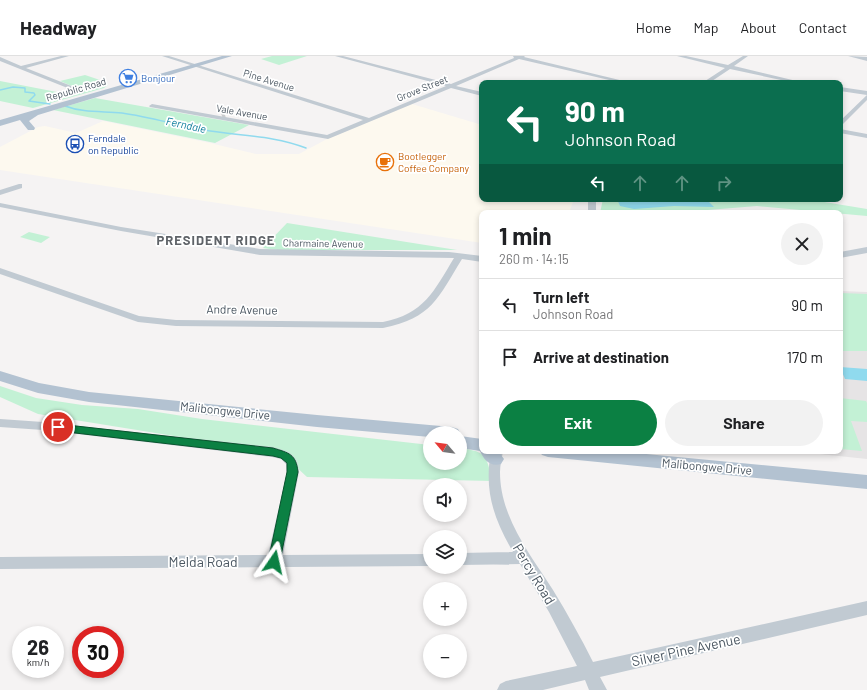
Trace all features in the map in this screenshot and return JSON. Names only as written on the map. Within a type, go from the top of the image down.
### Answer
[{"type":"main road","name":"Republic Road","points":[[0,123],[229,56]]},
{"type":"main road","name":"Republic Road","points":[[0,123],[198,65]]},
{"type":"main road","points":[[30,128],[24,121],[25,118],[46,109]]},
{"type":"main road","points":[[0,123],[11,128]]},
{"type":"main road","name":"Malibongwe Drive","points":[[0,376],[38,388],[89,397],[423,430]]},
{"type":"main road","name":"Malibongwe Drive","points":[[0,380],[36,391],[87,400],[423,437]]},
{"type":"main road","points":[[467,443],[479,444]]},
{"type":"main road","name":"Malibongwe Drive","points":[[579,454],[867,482]]},
{"type":"main road","name":"Malibongwe Drive","points":[[642,454],[867,478]]},
{"type":"street","points":[[22,67],[67,56]]},
{"type":"street","name":"Pine Avenue","points":[[164,56],[198,65],[369,120]]},
{"type":"street","points":[[337,56],[479,93]]},
{"type":"street","points":[[509,56],[521,57],[617,80]]},
{"type":"street","points":[[679,56],[731,66],[789,80]]},
{"type":"street","points":[[710,80],[746,56]]},
{"type":"street","points":[[850,56],[867,59]]},
{"type":"street","name":"Grove Street","points":[[328,137],[521,57]]},
{"type":"street","points":[[0,59],[82,92]]},
{"type":"street","points":[[843,89],[867,93]]},
{"type":"street","points":[[843,122],[867,97]]},
{"type":"street","name":"Vale Avenue","points":[[152,106],[222,116],[328,137]]},
{"type":"street","points":[[209,109],[224,113],[222,116]]},
{"type":"street","points":[[843,132],[867,136]]},
{"type":"street","points":[[0,193],[19,186]]},
{"type":"street","name":"Charmaine Avenue","points":[[0,205],[121,229],[260,252],[460,256],[479,259]]},
{"type":"street","points":[[843,254],[867,250]]},
{"type":"street","name":"Andre Avenue","points":[[0,271],[143,320],[176,323],[383,325],[404,321],[423,310],[460,256]]},
{"type":"street","points":[[0,423],[43,426],[273,452],[289,458],[292,462],[293,472],[274,562]]},
{"type":"street","name":"Percy Road","points":[[486,454],[494,473],[500,508],[504,521],[523,558],[548,596],[598,690]]},
{"type":"street","points":[[467,559],[523,558]]},
{"type":"street","name":"Melda Road","points":[[0,563],[423,560]]},
{"type":"street","name":"Silver Pine Avenue","points":[[506,690],[867,608]]},
{"type":"shaded area","name":"Ferndale on Republic","points":[[412,104],[479,124],[479,202],[573,202],[570,210],[479,210],[479,243],[0,170],[0,147],[38,127],[45,126],[76,133],[103,121],[256,154],[299,154],[327,139]]},
{"type":"shaded area","points":[[843,291],[867,292],[867,459],[820,454],[843,454]]},
{"type":"green space","points":[[272,56],[307,56],[279,65],[261,59]]},
{"type":"green space","points":[[85,75],[100,80],[74,87],[60,81]]},
{"type":"green space","points":[[0,81],[62,93],[98,83],[108,85],[104,88],[33,108],[0,101]]},
{"type":"green space","points":[[95,98],[249,125],[215,143],[53,110]]},
{"type":"green space","points":[[602,202],[824,202],[867,209],[867,216],[843,214],[843,210],[801,210],[757,206],[708,210],[601,210]]},
{"type":"green space","points":[[287,223],[457,250],[277,250],[263,248]]},
{"type":"green space","points":[[29,232],[50,237],[41,243],[20,237]]},
{"type":"green space","points":[[843,293],[867,294],[867,351],[843,351]]},
{"type":"green space","points":[[0,386],[36,398],[82,405],[138,409],[202,419],[423,444],[423,470],[467,470],[467,450],[476,451],[487,461],[493,481],[467,480],[467,478],[423,478],[423,479],[307,477],[292,463],[267,451],[38,414],[0,397]]},
{"type":"green space","points":[[843,398],[866,401],[867,403],[867,422],[851,421],[862,451],[843,449]]},
{"type":"water","points":[[618,202],[709,202],[714,207],[674,206],[634,209],[620,206]]},
{"type":"water","points":[[843,367],[867,369],[867,381],[845,379]]},
{"type":"waterway","name":"Ferndale","points":[[0,90],[13,87],[25,88],[25,92],[34,93],[35,95],[29,101],[50,104]]},
{"type":"waterway","name":"Ferndale","points":[[65,106],[86,111],[122,113],[204,130],[268,138],[306,148]]},
{"type":"place","name":"Bonjour","points":[[128,78]]},
{"type":"place","name":"Ferndale on Republic","points":[[75,144]]},
{"type":"place","name":"Bootlegger Coffee Company","points":[[385,162]]},
{"type":"district","name":"PRESIDENT RIDGE","points":[[216,240]]},
{"type":"route","points":[[58,427],[273,452],[289,458],[292,462],[293,472],[274,562]]}]
